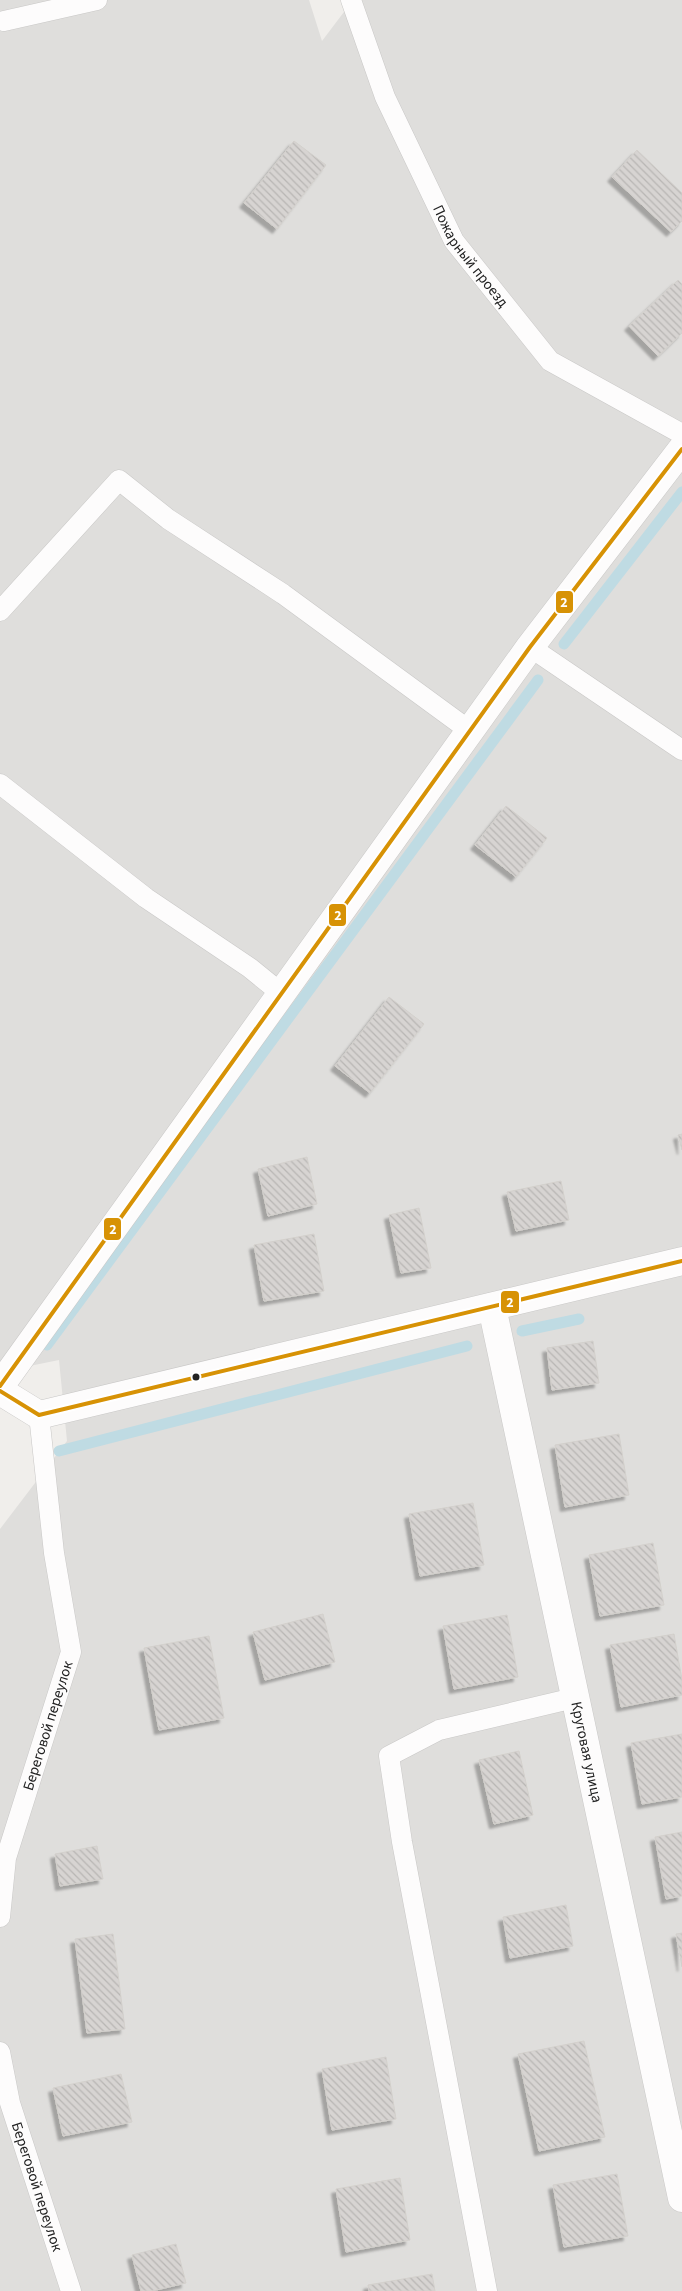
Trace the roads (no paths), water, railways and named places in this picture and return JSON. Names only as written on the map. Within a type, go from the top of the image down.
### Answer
[{"type":"street","points":[[0,1386],[530,647],[682,449]]},
{"type":"street","points":[[0,1391],[39,1415],[682,1261]]},
{"type":"street","name":"Круговая улица","points":[[492,1307],[682,2198]]},
{"type":"lane","points":[[4,21],[97,0]]},
{"type":"lane","name":"Пожарный проезд","points":[[351,0],[385,96],[454,241],[550,361],[682,434]]},
{"type":"lane","points":[[0,611],[119,480],[168,519],[283,594],[470,731]]},
{"type":"lane","points":[[530,647],[682,750]]},
{"type":"lane","points":[[0,784],[146,898],[250,968],[282,994]]},
{"type":"lane","name":"Береговой переулок","points":[[0,1917],[6,1858],[71,1652],[54,1553],[39,1415]]},
{"type":"lane","points":[[487,2291],[404,1852],[389,1756],[439,1730],[574,1698]]},
{"type":"lane","name":"Береговой переулок","points":[[0,2052],[10,2103],[71,2291]]},
{"type":"waterway","points":[[564,644],[682,492]]},
{"type":"waterway","points":[[47,1345],[538,680]]},
{"type":"waterway","points":[[522,1331],[579,1319]]},
{"type":"waterway","points":[[59,1451],[467,1346]]}]
